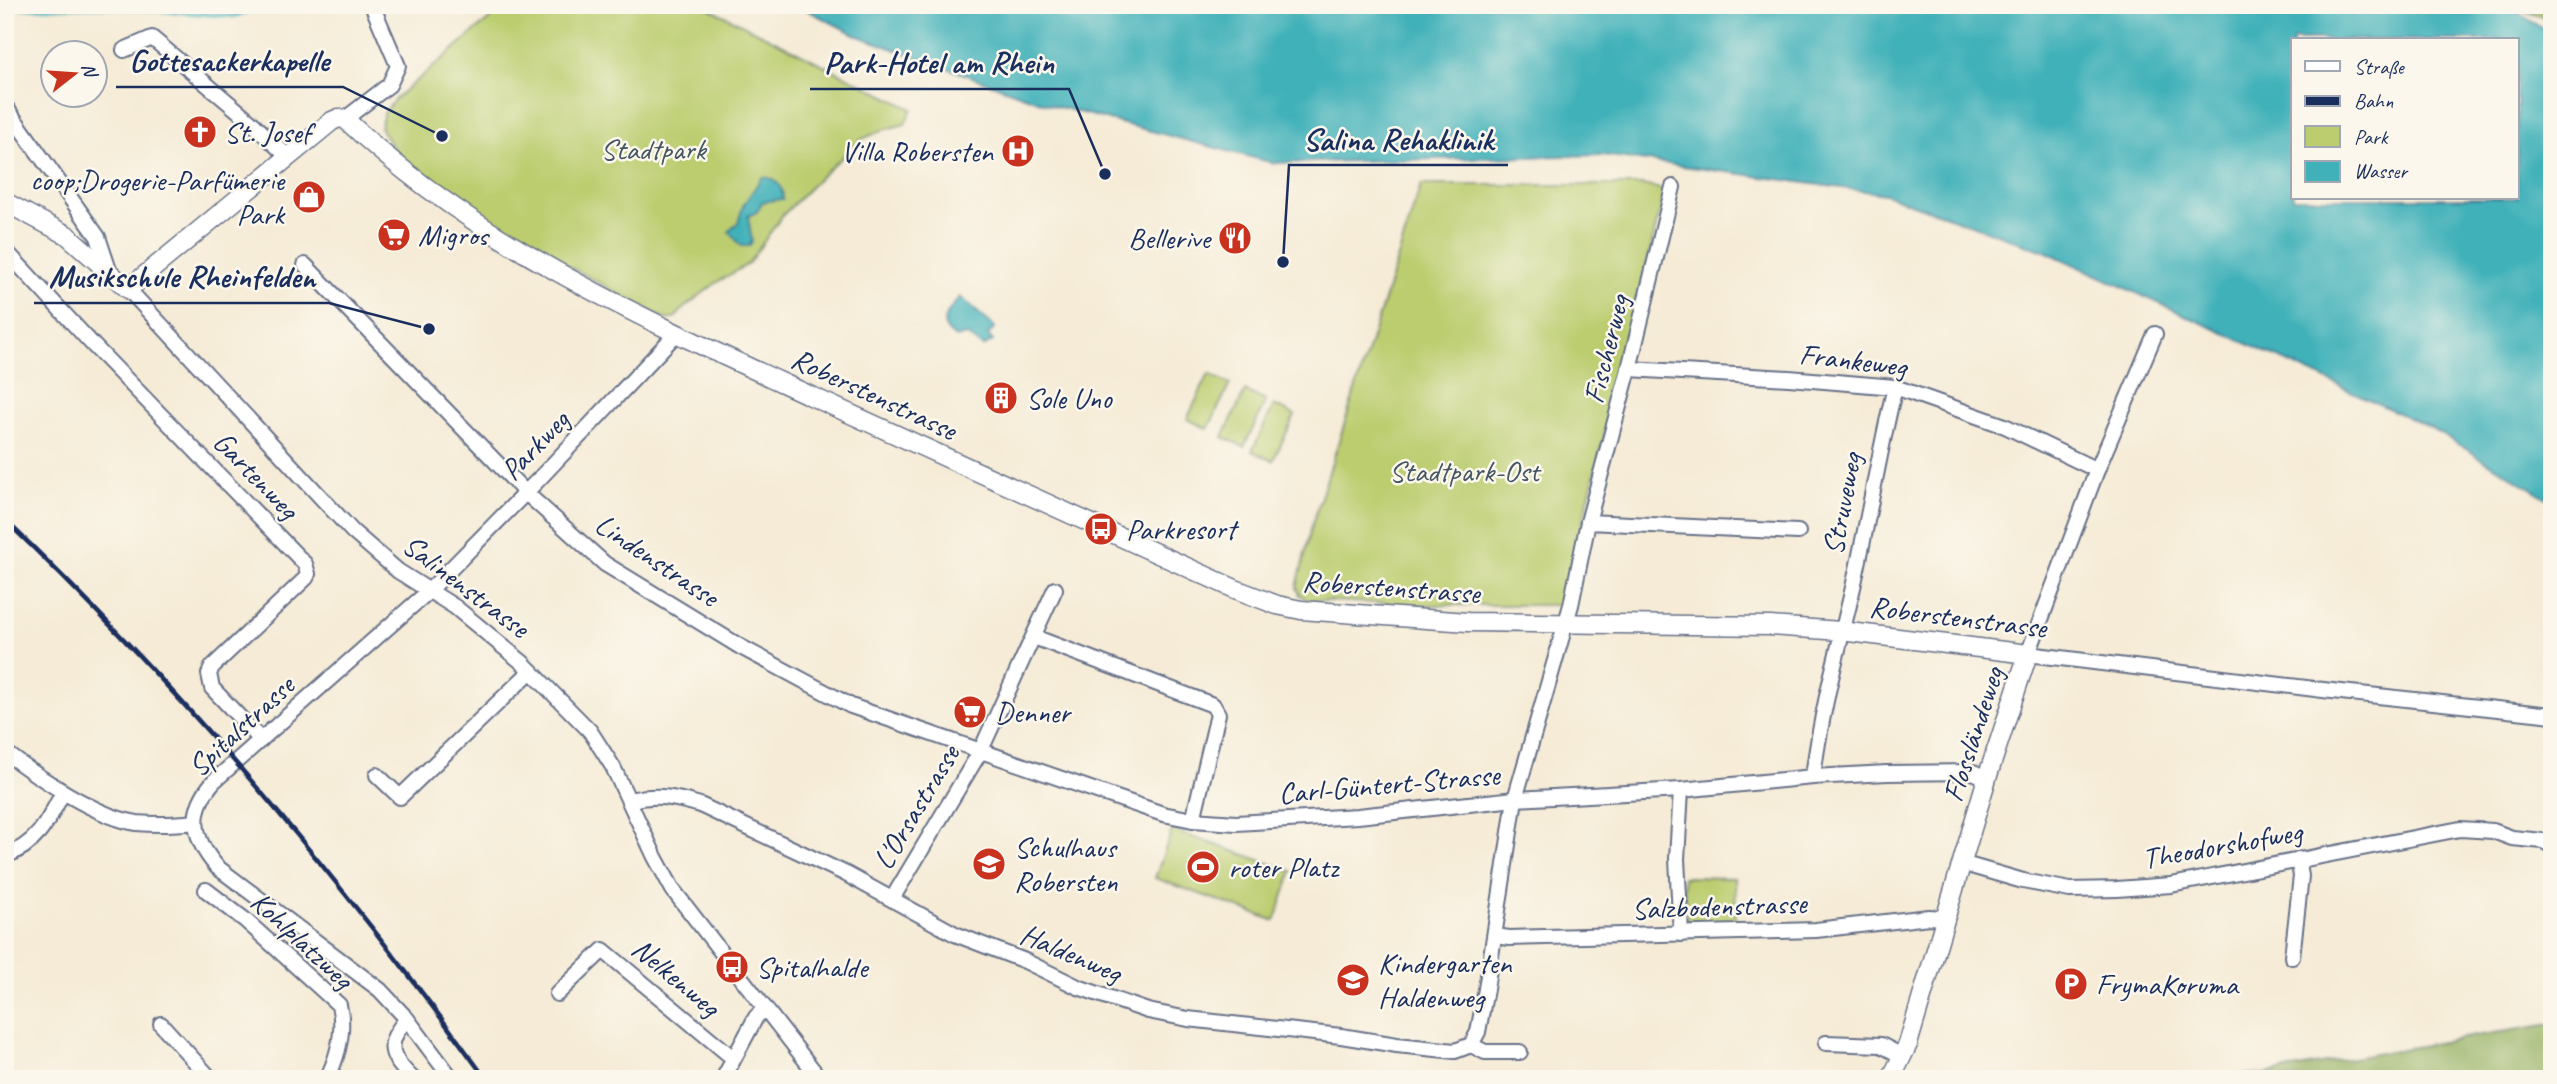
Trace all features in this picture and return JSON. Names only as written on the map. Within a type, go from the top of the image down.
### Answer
[{"type":"street","points":[[128,289],[332,121],[345,119],[390,85],[398,66],[372,5]]},
{"type":"street","points":[[124,50],[152,38],[288,156]]},
{"type":"street","points":[[5,106],[98,237],[109,270]]},
{"type":"street","name":"Roberstenstrasse","points":[[345,119],[421,184],[530,258],[676,334],[1235,589],[1277,605],[1301,610],[1382,617],[1482,622],[1770,626],[1841,631],[2337,692],[2552,715]]},
{"type":"street","name":"Fischerweg","points":[[1471,1045],[1478,1032],[1515,799],[1571,605],[1588,522],[1629,369],[1673,187]]},
{"type":"street","name":"Salinenstrasse","points":[[5,202],[67,235],[109,270],[353,532],[398,571],[456,607],[531,671],[590,731],[613,767],[655,858],[673,890],[820,1079]]},
{"type":"street","name":"Gartenweg","points":[[5,250],[305,564],[308,574],[306,578],[212,667],[209,674],[212,688],[261,740]]},
{"type":"street","name":"Lindenstrasse","points":[[305,265],[526,493],[605,564],[739,646],[851,706],[980,752]]},
{"type":"street","name":"Parkweg","points":[[429,591],[676,334]]},
{"type":"street","name":"Flossländeweg","points":[[1891,1079],[1921,1003],[1987,778],[2028,654],[2097,470],[2155,334]]},
{"type":"street","name":"Frankeweg","points":[[1629,369],[1895,387],[2005,426],[2097,470]]},
{"type":"street","name":"Struveweg","points":[[1813,777],[1818,732],[1848,610],[1877,461],[1895,387]]},
{"type":"street","points":[[1588,522],[1798,532]]},
{"type":"street","name":"L'Orsastrasse","points":[[892,899],[980,752],[1055,589]]},
{"type":"street","name":"Spitalstrasse","points":[[429,591],[208,789],[197,809],[196,822],[201,846],[217,867],[363,976],[393,1003],[452,1079]]},
{"type":"street","points":[[1034,637],[1213,705],[1218,714],[1193,820]]},
{"type":"street","points":[[377,775],[400,797],[531,671]]},
{"type":"street","points":[[5,752],[63,792],[118,818],[136,823],[196,822]]},
{"type":"street","name":"Carl-Güntert-Strasse","points":[[980,752],[1163,814],[1193,820],[1236,823],[1359,816],[1515,799],[1681,789],[1813,777],[1973,772],[1987,778]]},
{"type":"street","points":[[1681,789],[1677,859],[1681,934]]},
{"type":"street","points":[[5,856],[21,850],[41,832],[63,792]]},
{"type":"street","name":"Haldenweg","points":[[630,800],[653,795],[700,805],[892,899],[955,934],[1024,961],[1078,987],[1148,1011],[1188,1019],[1397,1045],[1455,1051],[1471,1045],[1485,1052],[1520,1052]]},
{"type":"street","name":"Theodorshofweg","points":[[1961,863],[2023,881],[2070,890],[2171,885],[2460,829],[2493,831],[2512,838],[2543,841],[2552,846]]},
{"type":"street","points":[[2292,957],[2301,876],[2298,859]]},
{"type":"street","name":"Kohlplatzweg","points":[[206,890],[245,920],[339,1005],[343,1021],[327,1079]]},
{"type":"street","name":"Salzbodenstrasse","points":[[1495,936],[1509,938],[1816,930],[1929,917],[1945,918]]},
{"type":"street","name":"Nelkenweg","points":[[556,994],[603,950],[733,1058]]},
{"type":"street","points":[[723,1079],[756,1017],[765,1008]]},
{"type":"street","points":[[407,1019],[395,1032],[394,1058],[413,1079]]},
{"type":"street","points":[[161,1024],[211,1079]]},
{"type":"street","points":[[1826,1043],[1881,1045],[1902,1056]]},
{"type":"green space","name":"Stadtpark","points":[[506,5],[703,5],[912,109],[905,124],[862,139],[821,176],[782,216],[748,264],[716,283],[676,317],[667,320],[431,187],[394,150],[380,127],[384,113],[395,99]]},
{"type":"green space","points":[[2504,5],[2552,5],[2552,20]]},
{"type":"green space","name":"Stadtpark-Ost","points":[[1421,185],[1643,185],[1665,190],[1562,605],[1420,605],[1308,600],[1300,595],[1297,587],[1312,525]]},
{"type":"green space","points":[[1209,374],[1230,384],[1208,429],[1187,419]]},
{"type":"green space","points":[[1245,391],[1266,401],[1244,447],[1223,437]]},
{"type":"green space","points":[[1274,405],[1295,415],[1273,461],[1252,451]]},
{"type":"green space","name":"roter Platz","points":[[1172,830],[1292,871],[1275,921],[1155,878]]},
{"type":"green space","points":[[1683,877],[1735,878],[1736,926],[1695,928],[1687,921]]},
{"type":"green space","points":[[2552,1024],[2552,1079],[2151,1079],[2264,1074]]},
{"type":"green space","points":[[1912,1069],[1978,1079],[1905,1079]]},
{"type":"water","points":[[797,5],[2504,5],[2552,35],[2552,501],[2431,428],[2047,252],[1885,194],[1603,155],[1273,163],[1044,103],[858,36]]},
{"type":"water","points":[[762,177],[777,183],[782,190],[783,199],[762,202],[757,212],[748,216],[752,242],[749,246],[741,246],[729,231],[738,223],[743,206]]},
{"type":"water","points":[[960,297],[995,327],[988,335],[993,341],[983,347],[966,335],[956,338],[946,328],[945,318]]},
{"type":"waterway","points":[[11,5],[26,8],[98,6],[234,16],[266,5]]},
{"type":"railway","points":[[5,520],[71,585],[198,719],[375,931],[486,1079]]},
{"type":"place","name":"St. Josef","points":[[200,132]]},
{"type":"place","name":"Gottesackerkapelle","points":[[442,136]]},
{"type":"place","name":"Villa Robersten","points":[[1018,151]]},
{"type":"place","name":"Park-Hotel am Rhein","points":[[1105,174]]},
{"type":"place","name":"coop;Drogerie-Parfümerie Park","points":[[309,197]]},
{"type":"place","name":"Migros","points":[[394,235]]},
{"type":"place","name":"Bellerive","points":[[1235,238]]},
{"type":"place","name":"Salina Rehaklinik","points":[[1283,262]]},
{"type":"place","name":"Musikschule Rheinfelden","points":[[429,329]]},
{"type":"place","name":"Sole Uno","points":[[1001,398]]},
{"type":"place","name":"Parkresort","points":[[1101,529]]},
{"type":"place","name":"Denner","points":[[970,712]]},
{"type":"place","name":"Schulhaus Robersten","points":[[989,864]]},
{"type":"place","name":"roter Platz","points":[[1203,867]]},
{"type":"place","name":"Spitalhalde","points":[[732,967]]},
{"type":"place","name":"Kindergarten Haldenweg","points":[[1353,980]]},
{"type":"place","name":"FrymaKoruma","points":[[2071,984]]}]
